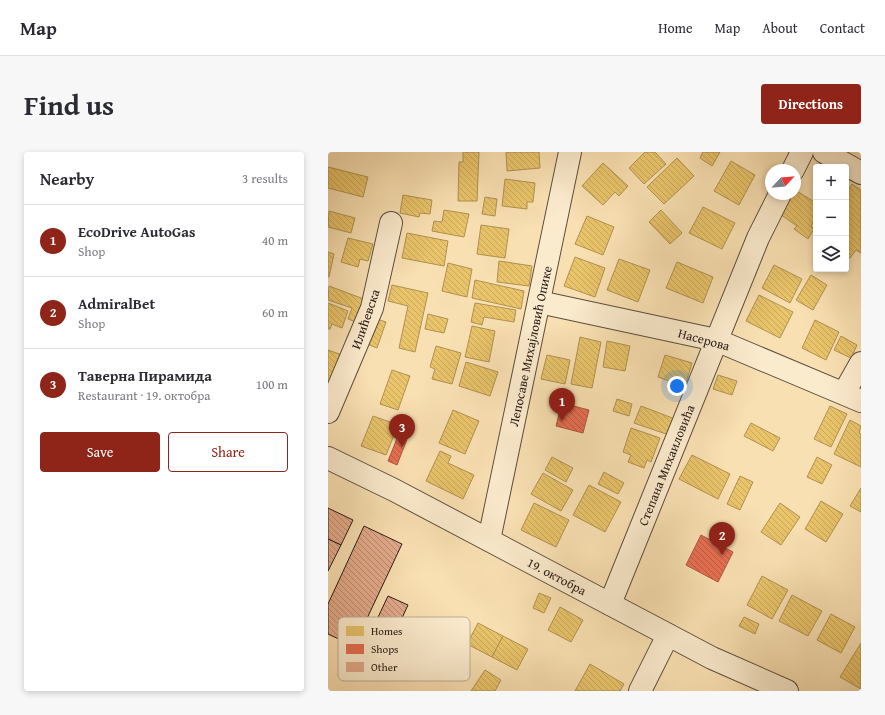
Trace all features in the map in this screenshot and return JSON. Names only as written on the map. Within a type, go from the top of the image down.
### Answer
[{"type":"street","name":"Лепосаве Михајловић Опике","points":[[489,540],[540,302],[570,152]]},
{"type":"street","points":[[796,164],[802,152]]},
{"type":"street","points":[[824,152],[861,174]]},
{"type":"street","name":"Степана Михаиловића","points":[[610,604],[758,238],[777,200]]},
{"type":"street","name":"Илићевска","points":[[328,412],[372,308],[391,223]]},
{"type":"street","name":"Насерова","points":[[540,302],[716,340],[852,397]]},
{"type":"street","points":[[852,397],[861,363]]},
{"type":"street","name":"19. октобра","points":[[328,458],[394,490],[712,658],[787,691]]},
{"type":"street","points":[[640,691],[668,635]]},
{"type":"building: Homes","points":[[463,152],[479,152],[477,201],[458,201],[459,162],[463,162]]},
{"type":"building: Homes","points":[[506,152],[539,152],[540,168],[507,171]]},
{"type":"building: Homes","points":[[645,152],[655,152],[666,164],[644,184],[629,168]]},
{"type":"building: Homes","points":[[703,152],[720,152],[712,166],[700,158]]},
{"type":"building: Homes","points":[[677,158],[694,176],[664,204],[647,187]]},
{"type":"building: Homes","points":[[731,161],[755,175],[739,205],[714,191]]},
{"type":"building: Homes","points":[[603,163],[628,186],[619,196],[615,192],[603,205],[582,186]]},
{"type":"building: Homes","points":[[328,167],[368,177],[363,197],[328,188]]},
{"type":"building: Homes","points":[[505,179],[535,183],[533,202],[527,202],[527,209],[502,206]]},
{"type":"building: Homes","points":[[852,184],[861,190],[861,253],[856,250],[850,258],[849,258],[849,188]]},
{"type":"building: Homes","points":[[801,194],[813,201],[813,223],[811,226],[813,231],[808,239],[794,229],[797,226],[780,214],[788,200],[801,200]]},
{"type":"building: Homes","points":[[403,195],[432,200],[430,214],[420,213],[419,217],[400,213]]},
{"type":"building: Homes","points":[[485,197],[497,199],[495,216],[482,214]]},
{"type":"building: Homes","points":[[703,207],[735,223],[722,249],[689,233]]},
{"type":"building: Homes","points":[[444,210],[469,214],[464,237],[432,231],[434,221],[442,222]]},
{"type":"building: Homes","points":[[661,210],[682,233],[670,244],[649,222]]},
{"type":"building: Homes","points":[[329,211],[355,218],[351,233],[328,227]]},
{"type":"building: Homes","points":[[587,216],[614,227],[603,255],[575,244]]},
{"type":"building: Homes","points":[[481,225],[509,229],[505,258],[477,254]]},
{"type":"building: Homes","points":[[407,233],[448,241],[444,266],[402,258]]},
{"type":"building: Homes","points":[[348,238],[373,244],[368,261],[360,259],[358,267],[341,262]]},
{"type":"building: Homes","points":[[328,252],[334,254],[329,277],[328,277]]},
{"type":"building: Homes","points":[[575,257],[605,268],[595,297],[564,286]]},
{"type":"building: Homes","points":[[619,259],[650,270],[638,302],[607,290]]},
{"type":"building: Homes","points":[[499,261],[532,266],[529,286],[497,282]]},
{"type":"building: Homes","points":[[677,262],[713,277],[703,303],[666,288]]},
{"type":"building: Homes","points":[[448,263],[472,269],[467,297],[442,291]]},
{"type":"building: Homes","points":[[774,265],[802,279],[790,303],[762,288]]},
{"type":"building: Homes","points":[[811,275],[827,285],[813,310],[796,300]]},
{"type":"building: Homes","points":[[475,280],[524,291],[521,309],[472,298]]},
{"type":"building: Homes","points":[[392,285],[428,293],[415,352],[399,348],[408,306],[388,301]]},
{"type":"building: Homes","points":[[329,286],[369,301],[361,324],[348,319],[352,308],[328,300]]},
{"type":"building: Homes","points":[[759,295],[793,312],[780,338],[746,321]]},
{"type":"building: Homes","points":[[328,303],[348,311],[342,328],[332,324],[330,329],[328,329]]},
{"type":"building: Homes","points":[[475,303],[516,310],[514,322],[484,317],[482,325],[471,322]]},
{"type":"building: Homes","points":[[428,314],[448,319],[444,333],[425,329]]},
{"type":"building: Homes","points":[[374,318],[386,322],[377,348],[365,343]]},
{"type":"building: Homes","points":[[815,320],[839,332],[826,360],[802,348]]},
{"type":"building: Homes","points":[[472,326],[495,331],[489,362],[465,357]]},
{"type":"building: Homes","points":[[841,336],[857,345],[851,358],[834,350]]},
{"type":"building: Homes","points":[[580,337],[601,342],[592,388],[571,384]]},
{"type":"building: Homes","points":[[607,341],[630,346],[625,371],[603,367]]},
{"type":"building: Homes","points":[[436,346],[461,353],[452,384],[432,379],[435,369],[430,367]]},
{"type":"building: Homes","points":[[328,350],[342,355],[330,383],[328,382]]},
{"type":"building: Homes","points":[[547,355],[570,360],[565,384],[541,379]]},
{"type":"building: Homes","points":[[665,355],[692,363],[686,383],[678,380],[677,384],[658,377]]},
{"type":"building: Homes","points":[[466,362],[498,372],[490,396],[459,386]]},
{"type":"building: Homes","points":[[392,370],[410,376],[398,410],[380,404]]},
{"type":"building: Homes","points":[[718,375],[737,381],[732,395],[713,389]]},
{"type":"building: Homes","points":[[617,399],[632,404],[629,416],[613,411]]},
{"type":"building: Homes","points":[[641,406],[675,419],[669,435],[634,423]]},
{"type":"building: Homes","points":[[830,406],[847,414],[831,447],[814,439]]},
{"type":"building: Homes","points":[[453,410],[479,421],[465,454],[439,443]]},
{"type":"building: Homes","points":[[373,416],[398,425],[386,455],[361,446]]},
{"type":"building: Homes","points":[[850,420],[861,426],[859,433],[861,434],[861,467],[834,454]]},
{"type":"building: Homes","points":[[751,423],[780,438],[773,451],[744,436]]},
{"type":"building: Homes","points":[[631,428],[660,438],[651,462],[647,460],[644,468],[628,462],[631,455],[623,452]]},
{"type":"building: Homes","points":[[440,451],[451,456],[448,463],[474,475],[463,499],[426,481]]},
{"type":"building: Homes","points":[[692,455],[730,474],[718,499],[679,479]]},
{"type":"building: Homes","points":[[552,457],[573,468],[566,482],[545,470]]},
{"type":"building: Homes","points":[[817,457],[832,465],[822,484],[807,477]]},
{"type":"building: Homes","points":[[604,472],[624,483],[618,494],[598,484]]},
{"type":"building: Homes","points":[[543,473],[573,490],[561,511],[531,494]]},
{"type":"building: Homes","points":[[740,476],[753,482],[740,510],[727,504]]},
{"type":"building: Homes","points":[[589,485],[621,502],[605,532],[573,515]]},
{"type":"building: Homes","points":[[861,488],[861,512],[850,506]]},
{"type":"building: Homes","points":[[821,501],[843,514],[826,542],[805,529]]},
{"type":"building: Homes","points":[[534,503],[569,520],[556,547],[521,530]]},
{"type":"building: Homes","points":[[780,503],[800,517],[781,545],[761,532]]},
{"type":"building: Homes","points":[[762,576],[788,590],[772,619],[747,605]]},
{"type":"building: Homes","points":[[539,593],[551,598],[544,613],[533,608]]},
{"type":"building: Homes","points":[[792,595],[822,611],[808,636],[779,621]]},
{"type":"building: Homes","points":[[560,607],[583,620],[571,642],[548,630]]},
{"type":"building: Homes","points":[[831,614],[855,627],[841,653],[817,640]]},
{"type":"building: Homes","points":[[744,617],[759,624],[755,634],[739,626]]},
{"type":"building: Homes","points":[[478,623],[503,636],[492,657],[470,646],[470,638]]},
{"type":"building: Homes","points":[[503,636],[528,649],[517,670],[492,657]]},
{"type":"building: Homes","points":[[861,643],[861,689],[840,677]]},
{"type":"building: Homes","points":[[590,664],[624,684],[620,691],[575,691]]},
{"type":"building: Homes","points":[[485,670],[501,680],[495,691],[471,691]]},
{"type":"building: Shops","points":[[562,403],[589,410],[583,433],[556,426]]},
{"type":"building: Shops","points":[[400,431],[409,434],[397,465],[388,461]]},
{"type":"building: Shops","points":[[701,535],[733,552],[718,582],[686,565]]},
{"type":"building: Other","points":[[328,508],[353,520],[341,545],[328,539]]},
{"type":"building: Other","points":[[364,526],[402,544],[368,617],[338,617],[338,639],[328,634],[328,604]]},
{"type":"building: Other","points":[[328,539],[341,545],[328,571]]},
{"type":"building: Other","points":[[388,596],[408,605],[402,617],[378,617]]},
{"type":"place","name":"EcoDrive AutoGas","points":[[562,421]]},
{"type":"place","name":"Таверна Пирамида","points":[[402,447]]},
{"type":"place","name":"AdmiralBet","points":[[722,555]]}]
